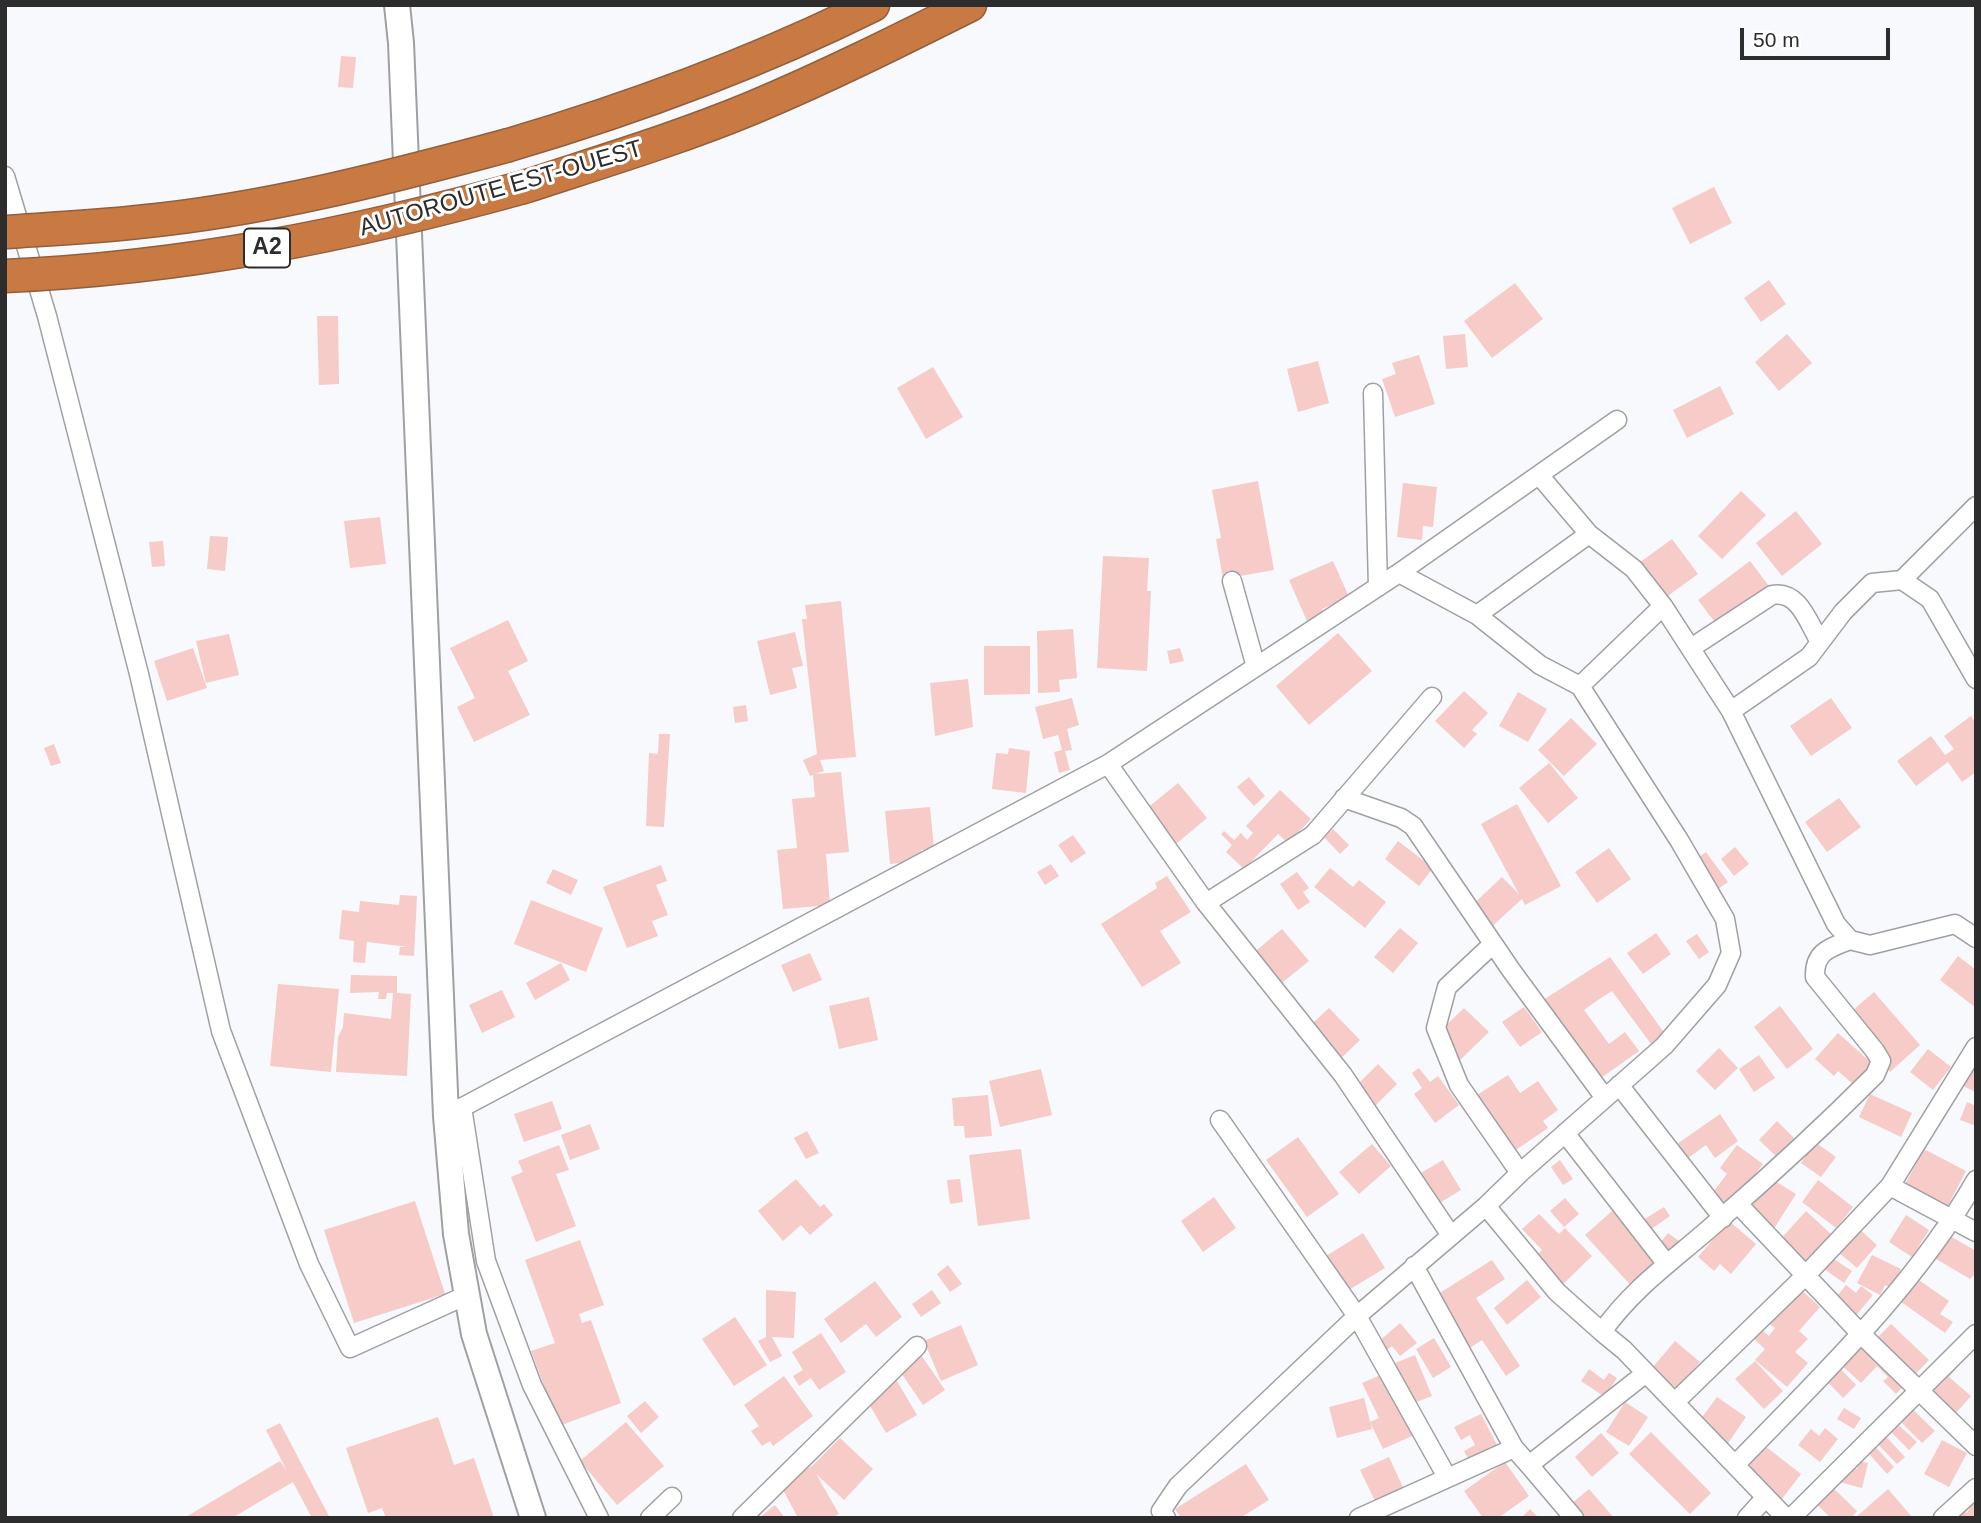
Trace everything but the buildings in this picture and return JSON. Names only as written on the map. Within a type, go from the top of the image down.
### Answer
[{"type":"highway","name":"AUTOROUTE EST-OUEST","points":[[5,232],[140,222],[264,204],[377,180],[617,113],[748,61],[873,5]]},
{"type":"highway","name":"AUTOROUTE EST-OUEST","points":[[5,276],[92,272],[230,255],[344,233],[524,187],[645,148],[750,109],[829,74],[970,5]]},
{"type":"main road","points":[[397,5],[454,1112],[456,1234],[474,1334],[533,1518]]},
{"type":"street","points":[[5,176],[47,316],[139,674],[221,1031],[309,1264],[350,1348],[467,1295]]},
{"type":"street","points":[[1373,393],[1378,587]]},
{"type":"street","points":[[599,1518],[532,1385],[486,1261],[454,1112],[1108,764],[1399,573],[1617,420]]},
{"type":"street","points":[[1539,475],[1589,534],[1634,569],[1663,606],[1731,710],[1836,923],[1850,940]]},
{"type":"street","points":[[1731,710],[1809,657],[1872,583],[1902,580],[1976,506]]},
{"type":"street","points":[[1478,615],[1589,534]]},
{"type":"street","points":[[1166,1518],[1161,1511],[1178,1486],[1357,1316],[1486,1206],[1664,1046],[1717,985],[1731,953],[1725,919],[1679,840],[1580,686],[1540,665],[1478,615],[1399,573]]},
{"type":"street","points":[[1902,580],[1930,599],[1976,679]]},
{"type":"street","points":[[1232,581],[1256,667]]},
{"type":"street","points":[[1691,648],[1772,595],[1784,593],[1793,596],[1820,642]]},
{"type":"street","points":[[1580,686],[1663,606]]},
{"type":"street","points":[[1206,903],[1313,835],[1432,697]]},
{"type":"street","points":[[1108,764],[1206,903],[1343,1075],[1450,1234]]},
{"type":"street","points":[[1344,798],[1401,818],[1413,826],[1493,944],[1605,1098]]},
{"type":"street","points":[[1602,1332],[1613,1316],[1665,1263],[1798,1152],[1875,1075],[1881,1061],[1815,977],[1814,963],[1822,951],[1850,940],[1870,945],[1955,924],[1976,938]]},
{"type":"street","points":[[1493,944],[1447,987],[1436,1028],[1459,1085],[1520,1173]]},
{"type":"street","points":[[1675,1402],[1806,1275],[1890,1186],[1976,1047]]},
{"type":"street","points":[[1619,1085],[1723,1217]]},
{"type":"street","points":[[1220,1120],[1357,1316],[1447,1477]]},
{"type":"street","points":[[1566,1133],[1665,1263]]},
{"type":"street","points":[[1735,1465],[1861,1334],[1954,1218],[1976,1180]]},
{"type":"street","points":[[1890,1186],[1976,1232]]},
{"type":"street","points":[[1738,1204],[1861,1334],[1976,1446]]},
{"type":"street","points":[[1486,1206],[1558,1292],[1646,1373],[1789,1518],[1976,1334]]},
{"type":"street","points":[[1414,1266],[1514,1447],[1574,1518]]},
{"type":"street","points":[[742,1518],[918,1346]]},
{"type":"street","points":[[1529,1465],[1646,1373]]},
{"type":"street","points":[[1359,1518],[1391,1511],[1447,1477],[1514,1447]]},
{"type":"street","points":[[1943,1518],[1976,1488]]},
{"type":"street","points":[[650,1518],[672,1497]]},
{"type":"street","points":[[1747,1518],[1766,1497]]}]
